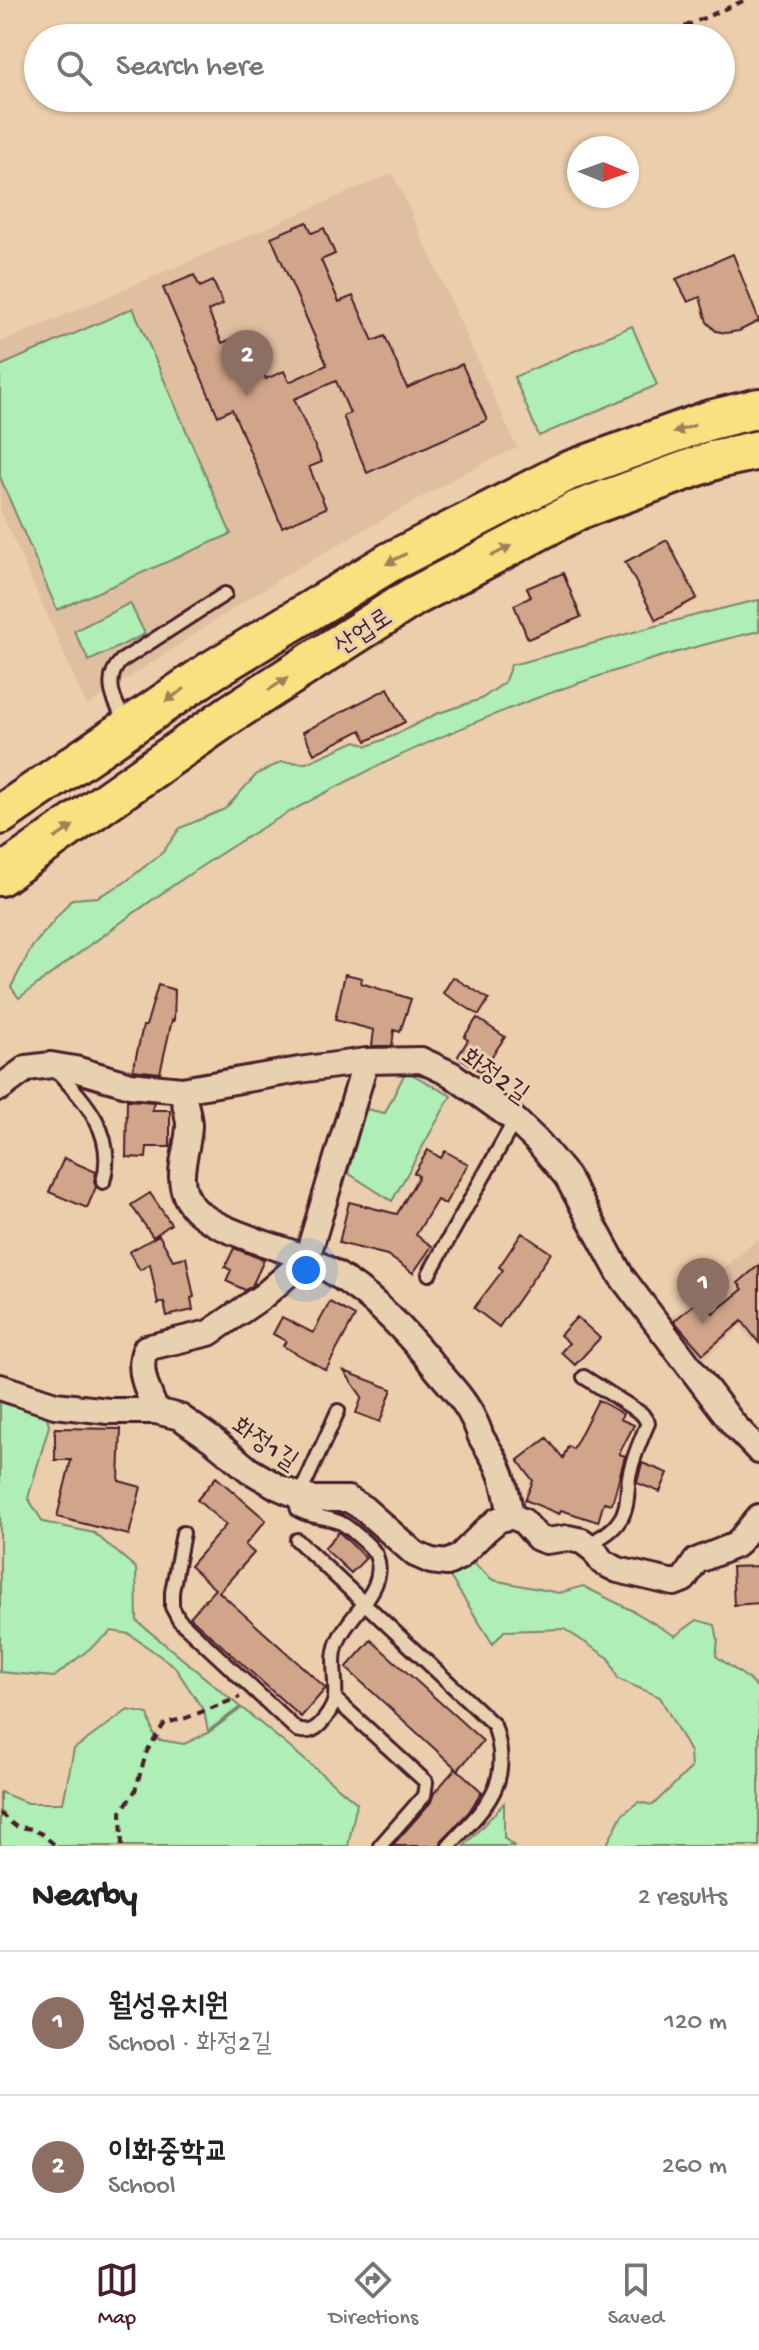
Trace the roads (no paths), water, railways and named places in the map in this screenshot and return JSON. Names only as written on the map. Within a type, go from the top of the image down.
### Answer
[{"type":"main road","name":"산업로","points":[[0,815],[211,671],[390,562],[566,472],[710,420],[759,408]]},
{"type":"main road","name":"산업로","points":[[0,876],[232,713],[413,597],[578,510],[717,459],[759,450]]},
{"type":"street","name":"화정2길","points":[[51,1065],[130,1085],[182,1090],[366,1061],[421,1060],[451,1074],[515,1120],[567,1177],[621,1276],[734,1425],[759,1451]]},
{"type":"street","points":[[156,1411],[147,1390],[141,1359],[146,1348],[209,1333],[263,1296],[307,1258],[366,1061]]},
{"type":"street","points":[[0,1088],[27,1068],[51,1065]]},
{"type":"street","points":[[182,1090],[189,1122],[181,1165],[182,1186],[190,1204],[203,1216],[228,1229],[272,1248],[307,1258],[364,1292],[411,1337],[474,1418],[499,1469],[511,1516],[523,1521],[538,1538],[546,1541],[568,1538],[588,1545],[602,1562],[618,1570],[674,1583],[684,1579],[696,1561],[736,1545],[759,1517]]},
{"type":"street","name":"화정1길","points":[[0,1387],[55,1405],[108,1411],[156,1411],[180,1417],[249,1470],[278,1487],[313,1499],[348,1499],[363,1508],[415,1554],[431,1561],[447,1563],[459,1557],[498,1520],[511,1516]]},
{"type":"lane","points":[[128,728],[112,693],[113,669],[225,594]]},
{"type":"lane","points":[[51,1065],[78,1094],[103,1132],[108,1165],[103,1182]]},
{"type":"lane","points":[[429,1274],[515,1120]]},
{"type":"lane","points":[[584,1377],[642,1414],[648,1423],[634,1457],[622,1519],[613,1529],[588,1545]]},
{"type":"lane","points":[[183,1533],[172,1592],[172,1607],[179,1620],[297,1730],[307,1732],[315,1729],[335,1699],[333,1666],[340,1636],[365,1604],[378,1568],[377,1556],[372,1548],[346,1525],[307,1515],[298,1510],[296,1503],[338,1411]]},
{"type":"lane","points":[[297,1540],[494,1725],[501,1743],[497,1785],[491,1801],[449,1846]]},
{"type":"lane","points":[[335,1699],[426,1782],[424,1796],[380,1846]]},
{"type":"place","name":"이화중학교","points":[[247,396]]},
{"type":"place","name":"월성유치원","points":[[703,1324]]}]
